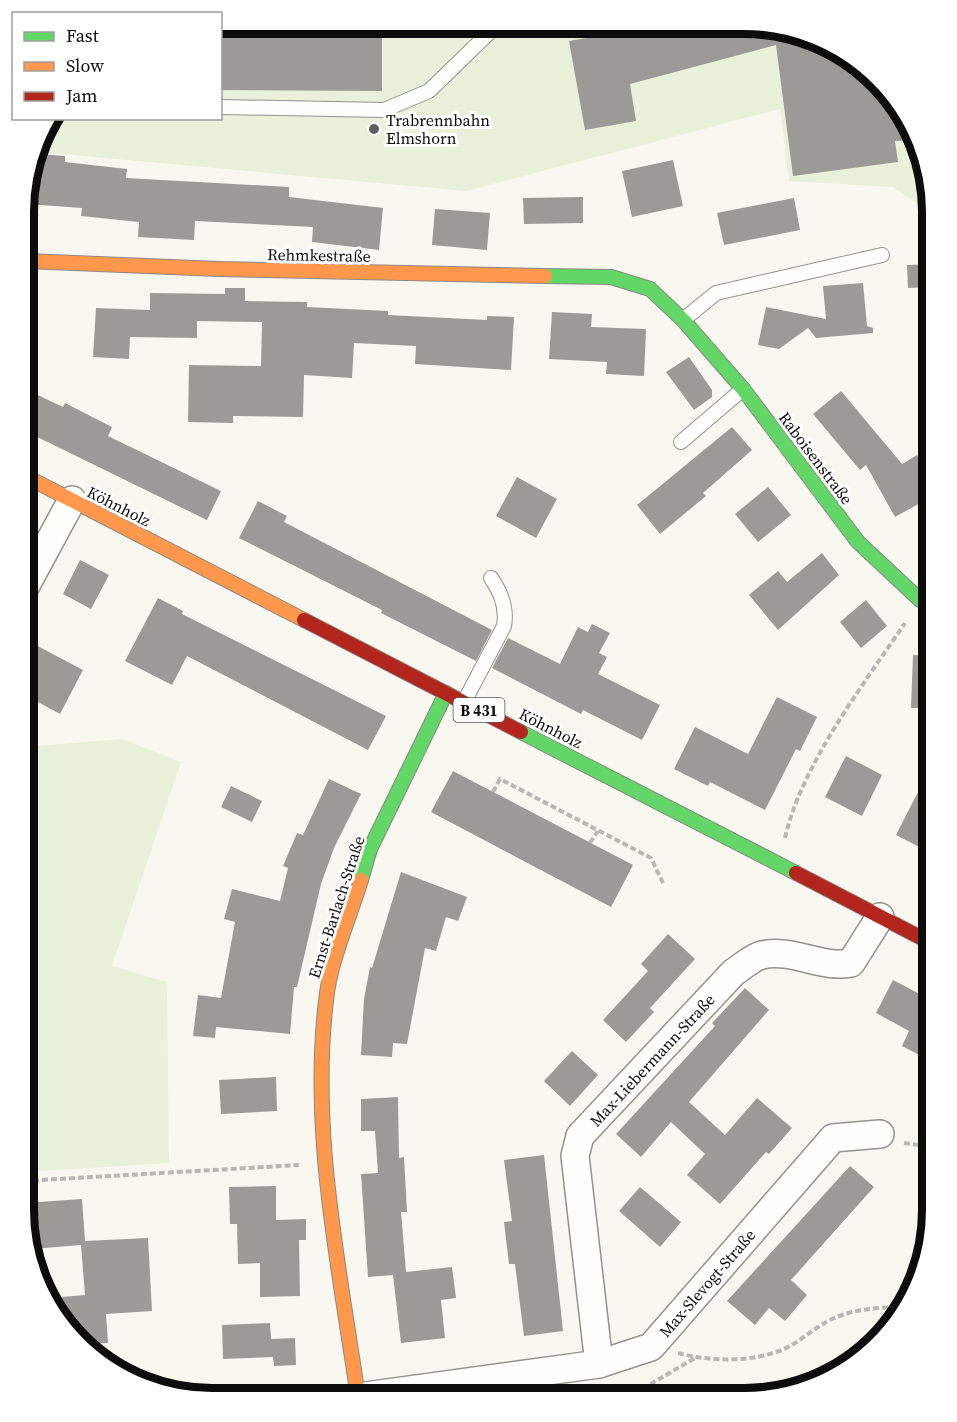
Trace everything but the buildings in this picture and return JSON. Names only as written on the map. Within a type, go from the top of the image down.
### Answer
[{"type":"street","name":"Rehmkestraße","points":[[34,261],[219,269],[611,277]]},
{"type":"street","name":"Raboisenstraße","points":[[611,277],[650,289],[683,320],[743,389],[858,542],[922,599]]},
{"type":"street","name":"Köhnholz","points":[[34,481],[922,938]]},
{"type":"street","points":[[34,570],[72,500]]},
{"type":"street","name":"Ernst-Barlach-Straße","points":[[356,1388],[325,1163],[321,1059],[327,991],[370,849],[446,693]]},
{"type":"street","name":"Max-Liebermann-Straße","points":[[599,1364],[575,1156],[580,1136],[734,972],[762,955],[786,955],[837,966],[851,963],[880,917]]},
{"type":"street","name":"Max-Slevogt-Straße","points":[[423,1388],[599,1364],[651,1347],[833,1138],[880,1134]]},
{"type":"lane","points":[[222,107],[384,110],[429,91],[487,34]]},
{"type":"lane","points":[[683,320],[716,293],[882,255]]},
{"type":"lane","points":[[681,442],[743,389]]},
{"type":"lane","points":[[464,702],[504,626],[505,617],[501,596],[491,578]]},
{"type":"path","points":[[780,865],[790,817],[833,729],[922,610]]},
{"type":"path","points":[[493,792],[500,779],[651,858],[663,883]]},
{"type":"path","points":[[590,843],[598,831]]},
{"type":"path","points":[[34,1180],[325,1163]]},
{"type":"path","points":[[651,1347],[695,1358],[767,1355],[787,1348],[835,1317],[851,1312],[894,1307]]},
{"type":"path","points":[[644,1388],[695,1358]]},
{"type":"green space","name":"Trabrennbahn Elmshorn","points":[[745,34],[768,36],[813,48],[853,71],[870,87],[899,123],[909,144],[921,189],[922,207],[893,187],[789,181],[780,109],[466,191],[45,153],[60,120],[222,120],[222,35]]},
{"type":"green space","points":[[122,739],[181,762],[112,966],[167,982],[169,1163],[34,1171],[34,746]]},
{"type":"traffic: fast","points":[[545,276],[611,277],[650,289],[683,320],[743,389],[858,542],[922,601]]},
{"type":"traffic: fast","points":[[361,880],[370,849],[446,693]]},
{"type":"traffic: fast","points":[[521,732],[796,873]]},
{"type":"traffic: slow","points":[[34,261],[219,269],[545,276]]},
{"type":"traffic: slow","points":[[34,481],[304,620]]},
{"type":"traffic: slow","points":[[357,1388],[329,1196],[324,1145],[322,1043],[329,980],[361,880]]},
{"type":"traffic: jam","points":[[304,620],[521,732]]},
{"type":"traffic: jam","points":[[796,873],[922,938]]},
{"type":"place","name":"Trabrennbahn Elmshorn","points":[[374,129]]}]
